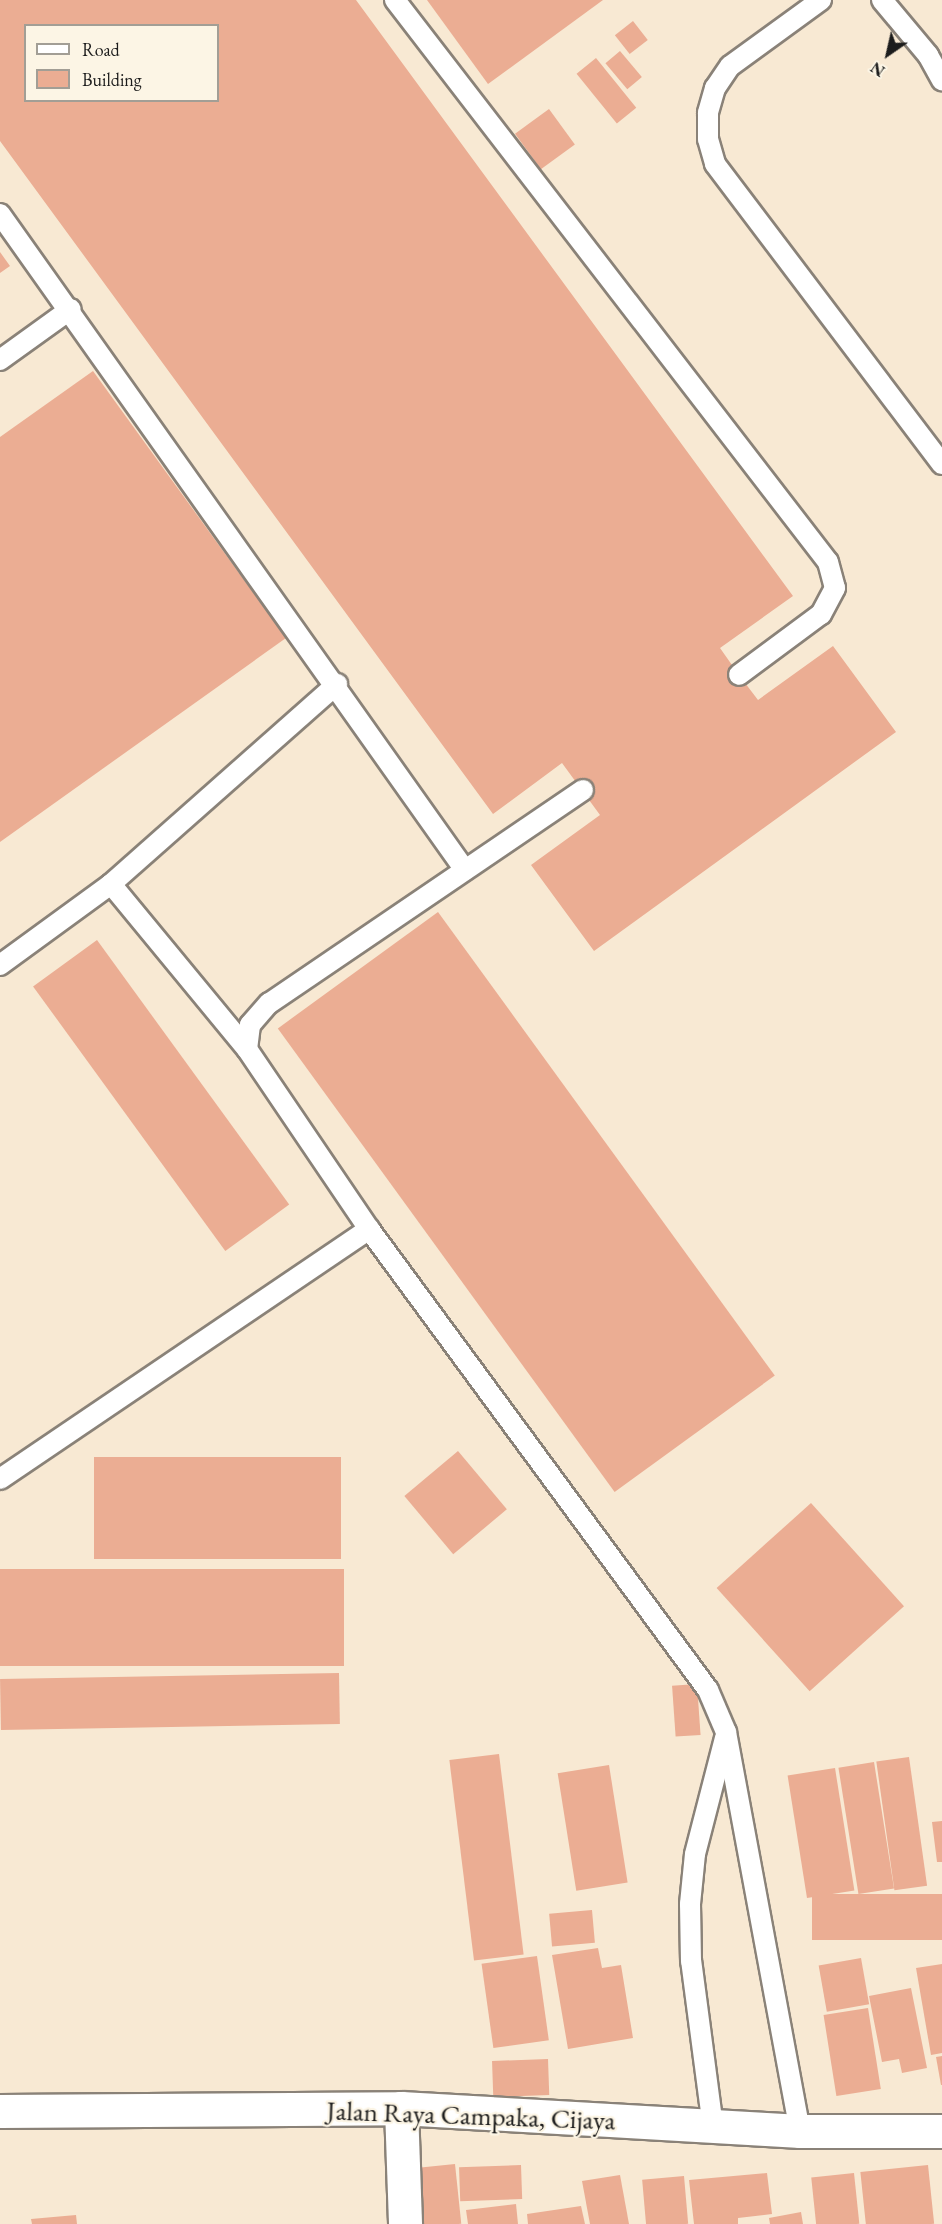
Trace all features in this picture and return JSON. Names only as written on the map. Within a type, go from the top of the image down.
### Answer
[{"type":"main road","name":"Jalan Raya Campaka, Cijaya","points":[[0,2111],[400,2108],[800,2131],[942,2131]]},
{"type":"main road","points":[[400,2108],[405,2224]]},
{"type":"lane","points":[[395,0],[828,562],[835,588],[821,615],[740,675]]},
{"type":"lane","points":[[821,0],[730,66],[715,88],[708,113],[708,139],[715,164],[942,464]]},
{"type":"lane","points":[[882,0],[928,55],[942,80]]},
{"type":"lane","points":[[0,214],[71,309],[337,684],[465,870]]},
{"type":"lane","points":[[0,360],[71,309]]},
{"type":"lane","points":[[0,965],[111,884],[337,684]]},
{"type":"lane","points":[[247,1049],[250,1025],[269,1003],[583,790]]},
{"type":"lane","points":[[111,884],[247,1049],[369,1229],[708,1690],[726,1732],[800,2131]]},
{"type":"lane","points":[[0,1479],[369,1229]]},
{"type":"lane","points":[[713,2127],[691,1961],[690,1904],[695,1854],[726,1732]]},
{"type":"building","points":[[0,0],[356,0],[793,596],[720,648],[739,675],[758,700],[833,646],[896,732],[594,951],[531,865],[600,815],[562,763],[493,814],[0,141]]},
{"type":"building","points":[[427,0],[603,0],[488,84]]},
{"type":"building","points":[[633,21],[648,40],[630,54],[615,35]]},
{"type":"building","points":[[620,51],[642,77],[627,89],[605,63]]},
{"type":"building","points":[[596,58],[636,108],[617,123],[577,74]]},
{"type":"building","points":[[549,109],[575,145],[541,169],[515,134]]},
{"type":"building","points":[[0,252],[10,266],[0,273]]},
{"type":"building","points":[[93,371],[286,638],[0,842],[0,437]]},
{"type":"building","points":[[438,912],[775,1376],[615,1492],[278,1028]]},
{"type":"building","points":[[97,940],[289,1205],[225,1251],[33,986]]},
{"type":"building","points":[[458,1451],[507,1509],[453,1554],[404,1496]]},
{"type":"building","points":[[94,1457],[341,1457],[341,1559],[94,1559]]},
{"type":"building","points":[[811,1503],[904,1606],[810,1691],[717,1588]]},
{"type":"building","points":[[0,1569],[344,1569],[344,1666],[0,1666]]},
{"type":"building","points":[[339,1673],[340,1724],[1,1730],[0,1679]]},
{"type":"building","points":[[697,1684],[701,1735],[676,1737],[672,1686]]},
{"type":"building","points":[[499,1754],[524,1954],[474,1961],[449,1760]]},
{"type":"building","points":[[909,1757],[927,1886],[894,1890],[876,1762]]},
{"type":"building","points":[[874,1762],[894,1888],[858,1894],[838,1768]]},
{"type":"building","points":[[609,1765],[628,1883],[576,1891],[558,1773]]},
{"type":"building","points":[[835,1768],[854,1890],[807,1898],[788,1776]]},
{"type":"building","points":[[942,1821],[942,1862],[937,1862],[932,1822]]},
{"type":"building","points":[[812,1894],[942,1894],[942,1940],[812,1940]]},
{"type":"building","points":[[592,1910],[595,1943],[552,1947],[549,1914]]},
{"type":"building","points":[[598,1948],[602,1968],[621,1965],[633,2038],[568,2049],[552,1955]]},
{"type":"building","points":[[537,1956],[549,2040],[493,2048],[482,1964]]},
{"type":"building","points":[[861,1958],[869,2004],[827,2012],[819,1965]]},
{"type":"building","points":[[942,1964],[942,2053],[931,2055],[916,1968]]},
{"type":"building","points":[[911,1988],[927,2068],[902,2073],[899,2059],[882,2062],[869,1996]]},
{"type":"building","points":[[868,2008],[881,2089],[836,2096],[824,2015]]},
{"type":"building","points":[[942,2056],[942,2085],[941,2085],[936,2057]]},
{"type":"building","points":[[548,2059],[549,2095],[493,2097],[492,2061]]},
{"type":"building","points":[[455,2164],[461,2224],[412,2224],[406,2169]]},
{"type":"building","points":[[521,2165],[522,2199],[460,2201],[459,2167]]},
{"type":"building","points":[[928,2165],[934,2224],[866,2224],[860,2172]]},
{"type":"building","points":[[767,2173],[772,2214],[738,2218],[738,2224],[694,2224],[689,2180]]},
{"type":"building","points":[[854,2173],[859,2224],[816,2224],[811,2177]]},
{"type":"building","points":[[620,2175],[629,2224],[590,2224],[582,2181]]},
{"type":"building","points":[[684,2176],[688,2224],[646,2224],[642,2180]]},
{"type":"building","points":[[516,2204],[518,2224],[468,2224],[466,2210]]},
{"type":"building","points":[[581,2206],[585,2224],[528,2224],[527,2214]]},
{"type":"building","points":[[801,2212],[803,2224],[770,2224],[769,2218]]},
{"type":"building","points":[[76,2215],[77,2224],[32,2224],[31,2219]]}]
